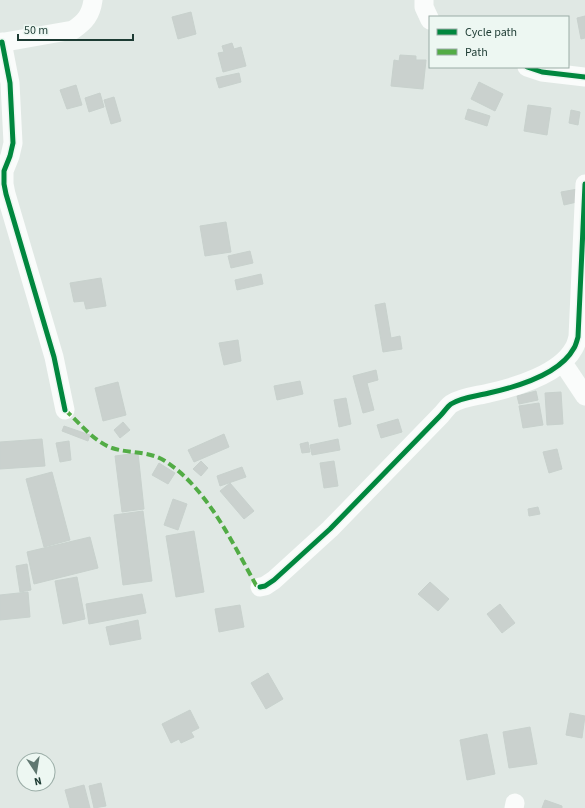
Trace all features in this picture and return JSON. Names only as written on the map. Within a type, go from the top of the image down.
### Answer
[{"type":"street","points":[[65,410],[54,357],[4,184],[4,171],[13,143],[10,84],[1,43],[73,30],[88,18],[92,10],[93,0]]},
{"type":"street","points":[[424,0],[424,7],[429,18]]},
{"type":"street","points":[[530,68],[542,72],[585,77]]},
{"type":"street","points":[[260,586],[265,586],[274,580],[330,528],[450,405],[458,400],[492,393],[528,382],[549,372],[563,362],[575,348],[578,337],[585,184]]},
{"type":"street","points":[[563,362],[585,396]]},
{"type":"building","points":[[191,12],[196,34],[178,39],[172,17]]},
{"type":"building","points":[[585,16],[585,38],[581,39],[577,18]]},
{"type":"building","points":[[232,43],[234,49],[241,47],[246,66],[223,72],[218,53],[224,52],[222,46]]},
{"type":"building","points":[[400,55],[416,56],[416,60],[426,60],[423,89],[391,86],[394,60],[399,61]]},
{"type":"building","points":[[239,73],[241,82],[219,88],[216,78]]},
{"type":"building","points":[[479,82],[503,94],[495,111],[471,99]]},
{"type":"building","points":[[76,85],[82,105],[67,109],[60,90]]},
{"type":"building","points":[[100,93],[104,107],[89,112],[85,98]]},
{"type":"building","points":[[114,97],[121,121],[111,124],[104,100]]},
{"type":"building","points":[[528,105],[551,108],[547,135],[524,131]]},
{"type":"building","points":[[468,109],[490,116],[487,126],[465,119]]},
{"type":"building","points":[[571,110],[580,112],[578,125],[569,123]]},
{"type":"building","points":[[578,189],[581,201],[564,205],[561,192]]},
{"type":"building","points":[[226,222],[231,252],[205,256],[200,226]]},
{"type":"building","points":[[250,251],[253,263],[231,268],[228,256]]},
{"type":"building","points":[[261,274],[263,284],[237,290],[235,280]]},
{"type":"building","points":[[101,278],[106,306],[86,309],[84,301],[74,302],[70,283]]},
{"type":"building","points":[[385,303],[391,338],[400,336],[402,349],[383,352],[375,305]]},
{"type":"building","points":[[238,340],[241,361],[224,365],[219,343]]},
{"type":"building","points":[[376,370],[378,380],[367,383],[374,410],[363,413],[353,376]]},
{"type":"building","points":[[300,381],[303,394],[277,400],[274,386]]},
{"type":"building","points":[[118,382],[126,415],[103,421],[95,388]]},
{"type":"building","points":[[536,391],[538,400],[519,404],[517,396]]},
{"type":"building","points":[[561,392],[563,424],[547,425],[545,393]]},
{"type":"building","points":[[346,398],[351,424],[339,427],[334,400]]},
{"type":"building","points":[[539,403],[543,425],[523,428],[519,406]]},
{"type":"building","points":[[398,419],[402,432],[381,438],[377,425]]},
{"type":"building","points":[[123,422],[130,430],[120,438],[114,430]]},
{"type":"building","points":[[64,426],[90,435],[88,441],[62,431]]},
{"type":"building","points":[[224,434],[229,447],[194,462],[188,450]]},
{"type":"building","points":[[42,439],[45,466],[0,469],[0,442]]},
{"type":"building","points":[[338,439],[340,450],[312,455],[310,445]]},
{"type":"building","points":[[69,441],[71,460],[60,462],[56,443]]},
{"type":"building","points":[[308,442],[310,452],[302,453],[300,444]]},
{"type":"building","points":[[557,449],[562,469],[549,473],[543,452]]},
{"type":"building","points":[[138,453],[144,509],[122,512],[115,456]]},
{"type":"building","points":[[201,461],[208,468],[201,476],[193,469]]},
{"type":"building","points":[[334,461],[338,486],[324,488],[320,463]]},
{"type":"building","points":[[159,463],[175,473],[168,484],[152,475]]},
{"type":"building","points":[[242,467],[246,477],[220,486],[217,476]]},
{"type":"building","points":[[52,472],[70,540],[44,547],[26,479]]},
{"type":"building","points":[[230,483],[254,511],[244,519],[220,491]]},
{"type":"building","points":[[173,499],[187,504],[178,530],[164,525]]},
{"type":"building","points":[[538,507],[540,514],[529,516],[528,509]]},
{"type":"building","points":[[143,511],[152,581],[123,585],[114,515]]},
{"type":"building","points":[[194,531],[204,592],[176,597],[166,536]]},
{"type":"building","points":[[90,537],[98,568],[34,584],[27,552]]},
{"type":"building","points":[[27,564],[31,590],[20,592],[16,566]]},
{"type":"building","points":[[77,577],[85,619],[63,624],[55,581]]},
{"type":"building","points":[[430,582],[449,599],[438,611],[418,594]]},
{"type":"building","points":[[28,592],[30,617],[0,620],[0,595]]},
{"type":"building","points":[[142,594],[146,613],[89,624],[86,604]]},
{"type":"building","points":[[500,604],[515,623],[502,633],[487,614]]},
{"type":"building","points":[[240,605],[244,627],[219,632],[215,609]]},
{"type":"building","points":[[138,620],[141,639],[110,645],[106,627]]},
{"type":"building","points":[[268,673],[283,699],[266,709],[251,683]]},
{"type":"building","points":[[190,710],[199,728],[191,732],[194,737],[181,743],[179,739],[171,743],[162,724]]},
{"type":"building","points":[[570,713],[585,716],[582,738],[566,735]]},
{"type":"building","points":[[530,727],[537,764],[509,768],[503,732]]},
{"type":"building","points":[[487,734],[495,774],[467,780],[460,740]]},
{"type":"building","points":[[101,783],[106,806],[94,808],[89,786]]},
{"type":"building","points":[[84,785],[90,808],[70,808],[65,790]]},
{"type":"building","points":[[545,800],[562,806],[562,808],[542,808]]},
{"type":"marked path","points":[[65,410],[105,445],[119,450],[152,455],[165,461],[180,472],[206,501],[228,534],[256,585],[260,587]]},
{"type":"cycle path","points":[[2,42],[10,83],[13,143],[4,171],[4,184],[54,357],[65,410]]},
{"type":"cycle path","points":[[530,68],[542,72],[585,77]]},
{"type":"cycle path","points":[[260,587],[265,586],[274,580],[330,529],[451,404],[465,398],[524,383],[548,372],[559,365],[567,357],[575,347],[578,337],[585,184]]}]
